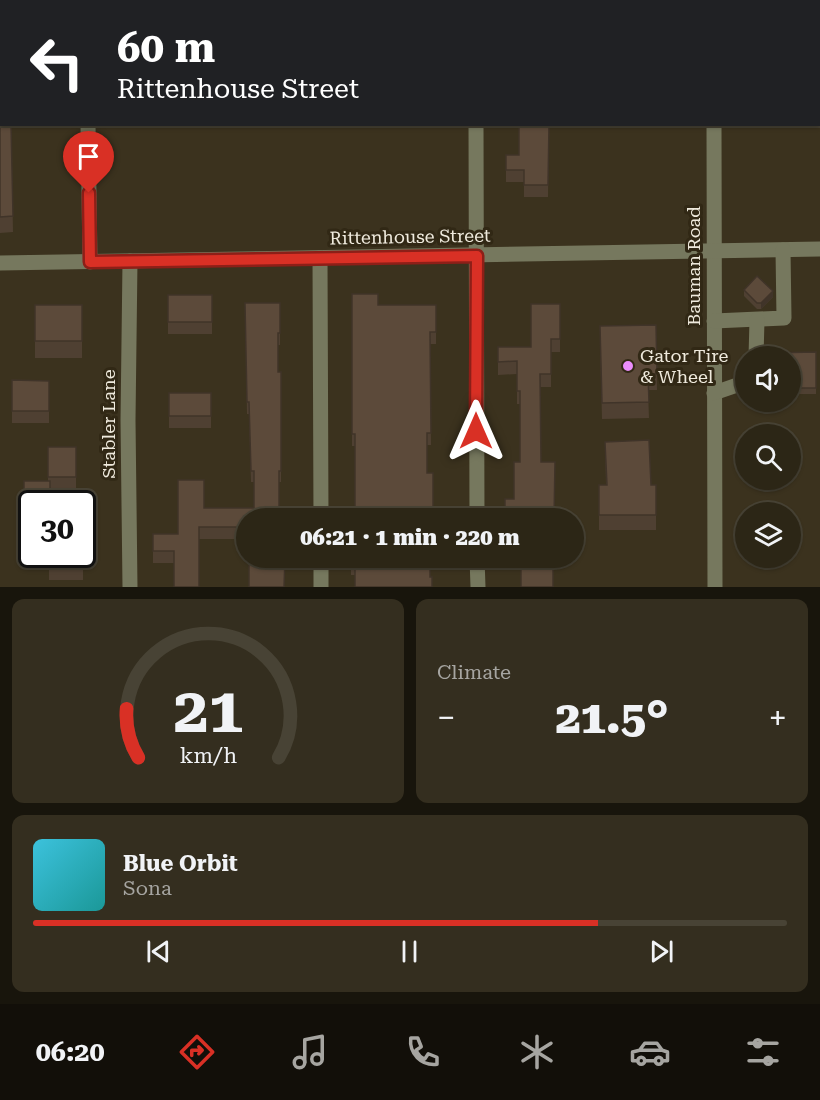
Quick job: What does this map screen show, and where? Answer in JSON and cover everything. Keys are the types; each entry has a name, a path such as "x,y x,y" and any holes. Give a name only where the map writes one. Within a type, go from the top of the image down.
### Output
{"street":[{"path":"88,126 90,262"},
{"path":"476,126 477,508"},
{"name":"Bauman Road","path":"714,126 716,587"},
{"name":"Rittenhouse Street","path":"0,263 820,249"},
{"path":"714,321 784,318 783,250"},
{"path":"320,258 321,508"},
{"name":"Stabler Lane","path":"129,261 130,587"},
{"path":"756,346 757,320"},
{"path":"714,393 735,386"},
{"path":"321,568 321,587"},
{"path":"477,568 478,587"}],"building":[{"path":"0,126 11,126 13,216 0,217"},
{"path":"519,126 549,126 548,185 524,185 524,170 506,170 506,155 519,155"},
{"path":"757,276 773,291 761,303 757,303 744,290"},
{"path":"352,294 378,294 378,305 436,305 436,332 430,332 431,433 427,433 427,473 433,473 433,508 355,508 355,434 352,434"},
{"path":"168,295 212,295 212,322 168,322"},
{"path":"245,303 280,303 280,333 278,333 278,372 281,372 279,508 254,508 254,471 251,471 249,402 247,402"},
{"path":"531,304 560,304 560,339 551,339 551,374 540,374 541,462 555,462 554,508 505,508 505,499 514,499 514,462 520,462 520,391 517,391 517,361 498,362 498,347 531,347"},
{"path":"35,305 82,305 82,341 35,341"},
{"name":"Gator Tire & Wheel","path":"656,325 657,374 648,374 649,402 602,403 600,326"},
{"path":"801,352 816,352 816,388 801,388"},
{"path":"12,380 49,381 49,411 12,411"},
{"path":"169,393 211,393 211,416 169,416"},
{"path":"649,440 651,485 656,485 656,515 599,515 599,485 607,485 605,442"},
{"path":"48,447 76,447 76,477 48,477"},
{"path":"178,480 204,480 204,508 236,508 236,527 199,527 199,587 174,587 174,551 153,551 153,534 178,534"},
{"path":"24,481 50,481 50,490 24,490"},
{"path":"49,568 83,568 83,569"},
{"path":"249,568 285,568 284,587 249,587"},
{"path":"355,568 430,568 430,577 432,577 432,587 355,587"},
{"path":"521,568 553,568 553,587 521,587"}],"place":[{"name":"Gator Tire & Wheel","path":"628,366"}],"route":[{"path":"89,193 90,262 477,256 475,284 476,431"}]}
